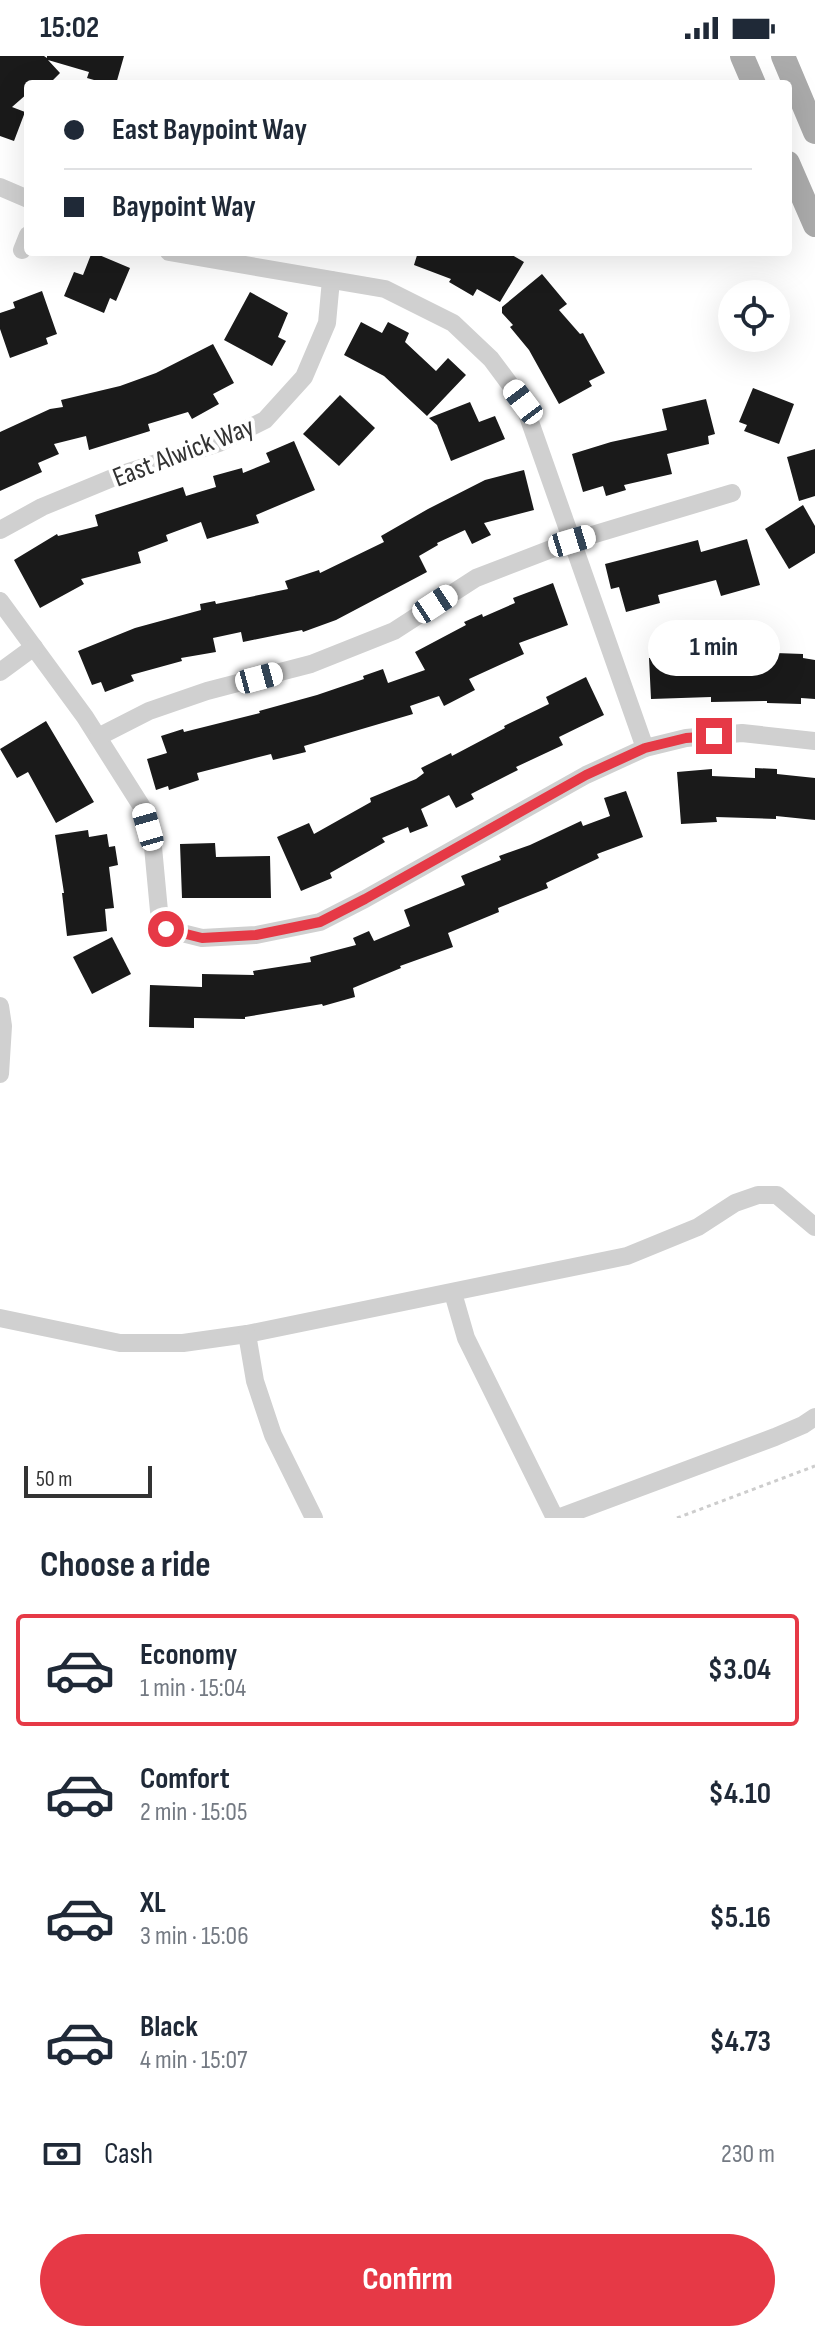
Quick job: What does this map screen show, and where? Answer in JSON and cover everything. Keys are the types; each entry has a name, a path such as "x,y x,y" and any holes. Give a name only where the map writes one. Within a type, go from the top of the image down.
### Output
{"main road":[{"path":"742,56 752,80"},
{"path":"783,56 815,132"},
{"path":"792,172 815,225"}],"street":[{"path":"0,187 24,197"},
{"path":"192,256 385,289 453,323 491,359 523,402 645,748"},
{"name":"East Alwick Way","path":"0,530 42,507 122,474 219,443 265,420 304,377 327,323 331,280"},
{"path":"98,737 149,711 207,691 311,664 394,631 476,578 572,541 732,493"},
{"path":"0,601 98,737 142,807 153,847 159,911 166,929 202,938 256,935 320,922 586,775 645,748 686,738 742,733 815,741"},
{"path":"0,672 34,647"},
{"path":"0,1006 3,1026 0,1074"},
{"path":"0,1318 120,1343 183,1343 247,1334 627,1256 698,1227 735,1203 758,1195 777,1195 815,1227"},
{"path":"453,1293 466,1338 557,1518 775,1437 815,1417"},
{"path":"247,1334 255,1381 273,1435 314,1518"}],"path":[{"path":"677,1518 815,1466"}],"building":[{"path":"0,56 124,56 117,80 87,78 89,72 48,60 60,73 53,80 24,80 24,96 12,107 24,112 14,141 0,136"},
{"path":"90,256 102,256 130,268 116,301 110,298 104,313 64,296 74,272 83,275"},
{"path":"417,256 514,256 524,262 500,302 477,289 473,296 449,282 451,279 414,265"},
{"path":"542,274 567,304 559,310 580,334 583,333 605,373 589,381 592,386 559,404 529,350 502,313 502,307"},
{"path":"42,291 57,334 46,338 48,344 10,358 0,329 0,313 15,308 13,302"},
{"path":"250,292 288,313 278,337 286,341 272,366 224,340"},
{"path":"361,322 382,333 388,322 409,333 405,342 436,371 448,358 466,375 427,416 384,376 344,355"},
{"path":"213,344 234,383 213,394 219,404 192,419 188,412 148,424 150,431 89,450 86,436 54,444 59,454 38,463 42,472 0,491 0,432 50,409 63,407 61,400 120,386 156,373"},
{"path":"753,388 794,404 779,444 744,431 747,425 739,422"},
{"path":"340,395 375,428 339,466 303,434"},
{"path":"706,399 715,434 708,436 709,444 667,454 672,474 624,485 626,490 606,496 603,486 583,492 572,454 667,430 662,409"},
{"path":"470,402 479,422 495,416 505,439 451,461 437,425 429,418"},
{"path":"294,441 315,490 256,515 259,523 207,539 201,522 166,535 168,541 138,552 141,563 81,579 84,584 40,608 14,560 57,534 98,526 95,515 183,487 186,496 216,487 213,476 242,468 243,473 270,462 266,453"},
{"path":"815,449 815,496 799,501 787,457"},
{"path":"524,470 534,510 484,523 491,535 472,544 465,530 437,543 419,556 427,572 336,620 303,632 243,642 241,632 213,638 216,652 181,658 182,661 131,675 134,681 105,692 101,682 92,685 78,651 135,628 201,610 200,604 215,601 216,604 288,589 285,581 319,570 320,573 384,542 381,536 485,480"},
{"path":"803,505 815,526 815,553 789,569 765,529"},
{"path":"747,539 760,585 721,596 716,580 658,595 660,603 626,612 619,587 611,589 605,564 698,540 701,552"},
{"path":"553,583 568,625 519,643 524,654 469,679 475,690 444,706 439,696 410,706 413,714 304,746 306,752 273,760 271,754 197,773 199,780 169,790 168,786 156,790 147,759 167,753 161,736 260,713 364,679 363,676 383,669 388,683 425,670 415,652 466,625 464,622 515,603 513,598"},
{"path":"710,648 803,654 803,658 815,660 815,699 801,698 801,704 711,702 711,697 651,699 649,658 711,655"},
{"path":"586,677 604,715 559,737 563,745 516,767 518,770 471,794 474,799 456,808 449,795 421,809 428,826 410,833 408,827 382,838 385,842 330,873 332,878 301,891 277,837 309,823 314,834 371,802 370,798 416,779 424,773 421,768 451,753 452,756 549,704 546,697"},
{"path":"46,721 94,802 56,823 28,772 17,778 0,749"},
{"path":"755,768 777,769 777,774 815,778 815,820 776,816 776,819 716,817 717,822 681,824 677,772 712,769 712,776 755,778"},
{"path":"626,791 643,837 597,854 599,858 546,883 548,888 448,933 453,947 400,966 353,988 355,997 323,1006 245,1019 194,1018 194,1028 149,1027 150,985 202,987 202,974 254,975 253,971 311,962 310,957 356,945 353,938 369,931 374,941 410,926 404,910 465,885 461,876 581,821 583,826 610,816 604,798"},
{"path":"88,830 89,837 107,834 109,847 115,846 118,865 109,867 114,908 105,909 107,931 67,936 55,835"},
{"path":"215,843 216,857 270,856 271,898 182,898 180,844"},
{"path":"112,937 131,974 92,994 73,957"}],"route":[{"path":"166,929 202,938 256,935 320,922 586,775 645,748 686,738 714,736"}]}
